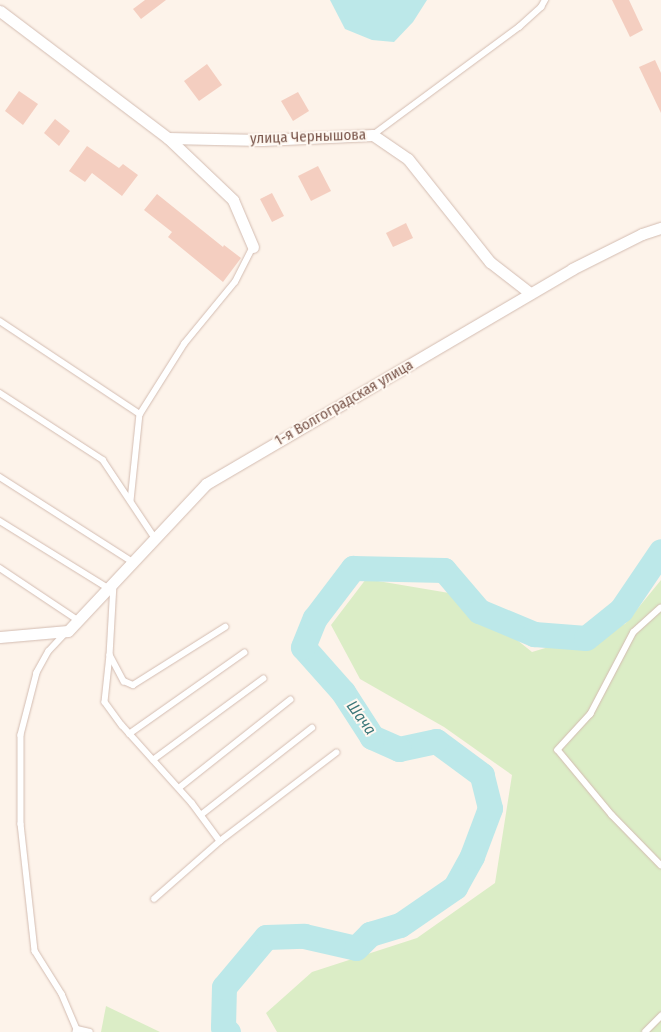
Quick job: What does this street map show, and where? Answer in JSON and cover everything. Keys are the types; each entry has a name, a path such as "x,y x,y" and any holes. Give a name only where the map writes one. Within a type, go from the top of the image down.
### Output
{"street":[{"path":"0,11 168,138 233,200 253,247"},
{"name":"улица Чернышова","path":"168,138 262,140 373,136 408,159 490,262 530,293"},
{"name":"1-я Волгоградская улица","path":"68,631 206,484 572,269 642,234 661,228"},
{"path":"0,637 68,631"}],"lane":[{"path":"373,136 519,27 541,7 544,0"},
{"path":"130,501 140,414 184,344 235,282 253,247"},
{"path":"0,320 140,414"},
{"path":"0,393 103,460 155,538"},
{"path":"0,477 133,562"},
{"path":"0,521 111,585 110,655 105,702 129,734 179,788 220,841"},
{"path":"0,568 78,620"},
{"path":"661,608 634,632 590,714 558,750 612,815 661,865"},
{"path":"110,655 124,681 133,685 225,627"},
{"path":"68,631 49,651 37,673 21,735 21,824 35,951 62,994 77,1031 90,1032"},
{"path":"129,734 244,653"},
{"path":"153,760 263,679"},
{"path":"179,788 290,700"},
{"path":"201,815 312,728"},
{"path":"154,899 220,841 336,753"},
{"path":"645,1032 661,1016"}],"green space":[{"path":"366,579 461,595 532,652 625,624 661,580 661,1032 277,1032 266,1013 312,972 417,938 495,883 512,775 444,727 360,679 331,625"},
{"path":"106,1006 160,1032 101,1032"}],"water":[{"path":"330,0 427,0 413,22 394,42 372,40 345,29"}],"building":[{"path":"145,0 166,0 141,19 133,9"},
{"path":"612,0 629,0 643,30 630,37"},
{"path":"655,60 661,73 661,113 639,67"},
{"path":"207,64 222,85 199,101 184,81"},
{"path":"19,91 38,104 23,125 5,111"},
{"path":"298,92 309,111 293,121 281,101"},
{"path":"55,119 70,131 59,146 44,133"},
{"path":"87,146 119,168 123,164 138,175 122,196 92,173 85,182 69,171"},
{"path":"318,166 331,191 311,201 298,176"},
{"path":"272,193 284,216 272,222 260,199"},
{"path":"157,194 223,247 224,245 241,258 223,282 168,237 172,232 144,210"},
{"path":"406,223 413,238 393,247 386,233"}],"waterway":[{"name":"Шача","path":"228,1032 223,1027 224,987 266,937 304,936 356,948 370,934 400,925 455,887 472,856 490,808 482,775 436,741 399,749 372,737 343,692 303,647 315,618 353,568 444,570 479,611 534,634 586,638 621,610 661,551"}]}
